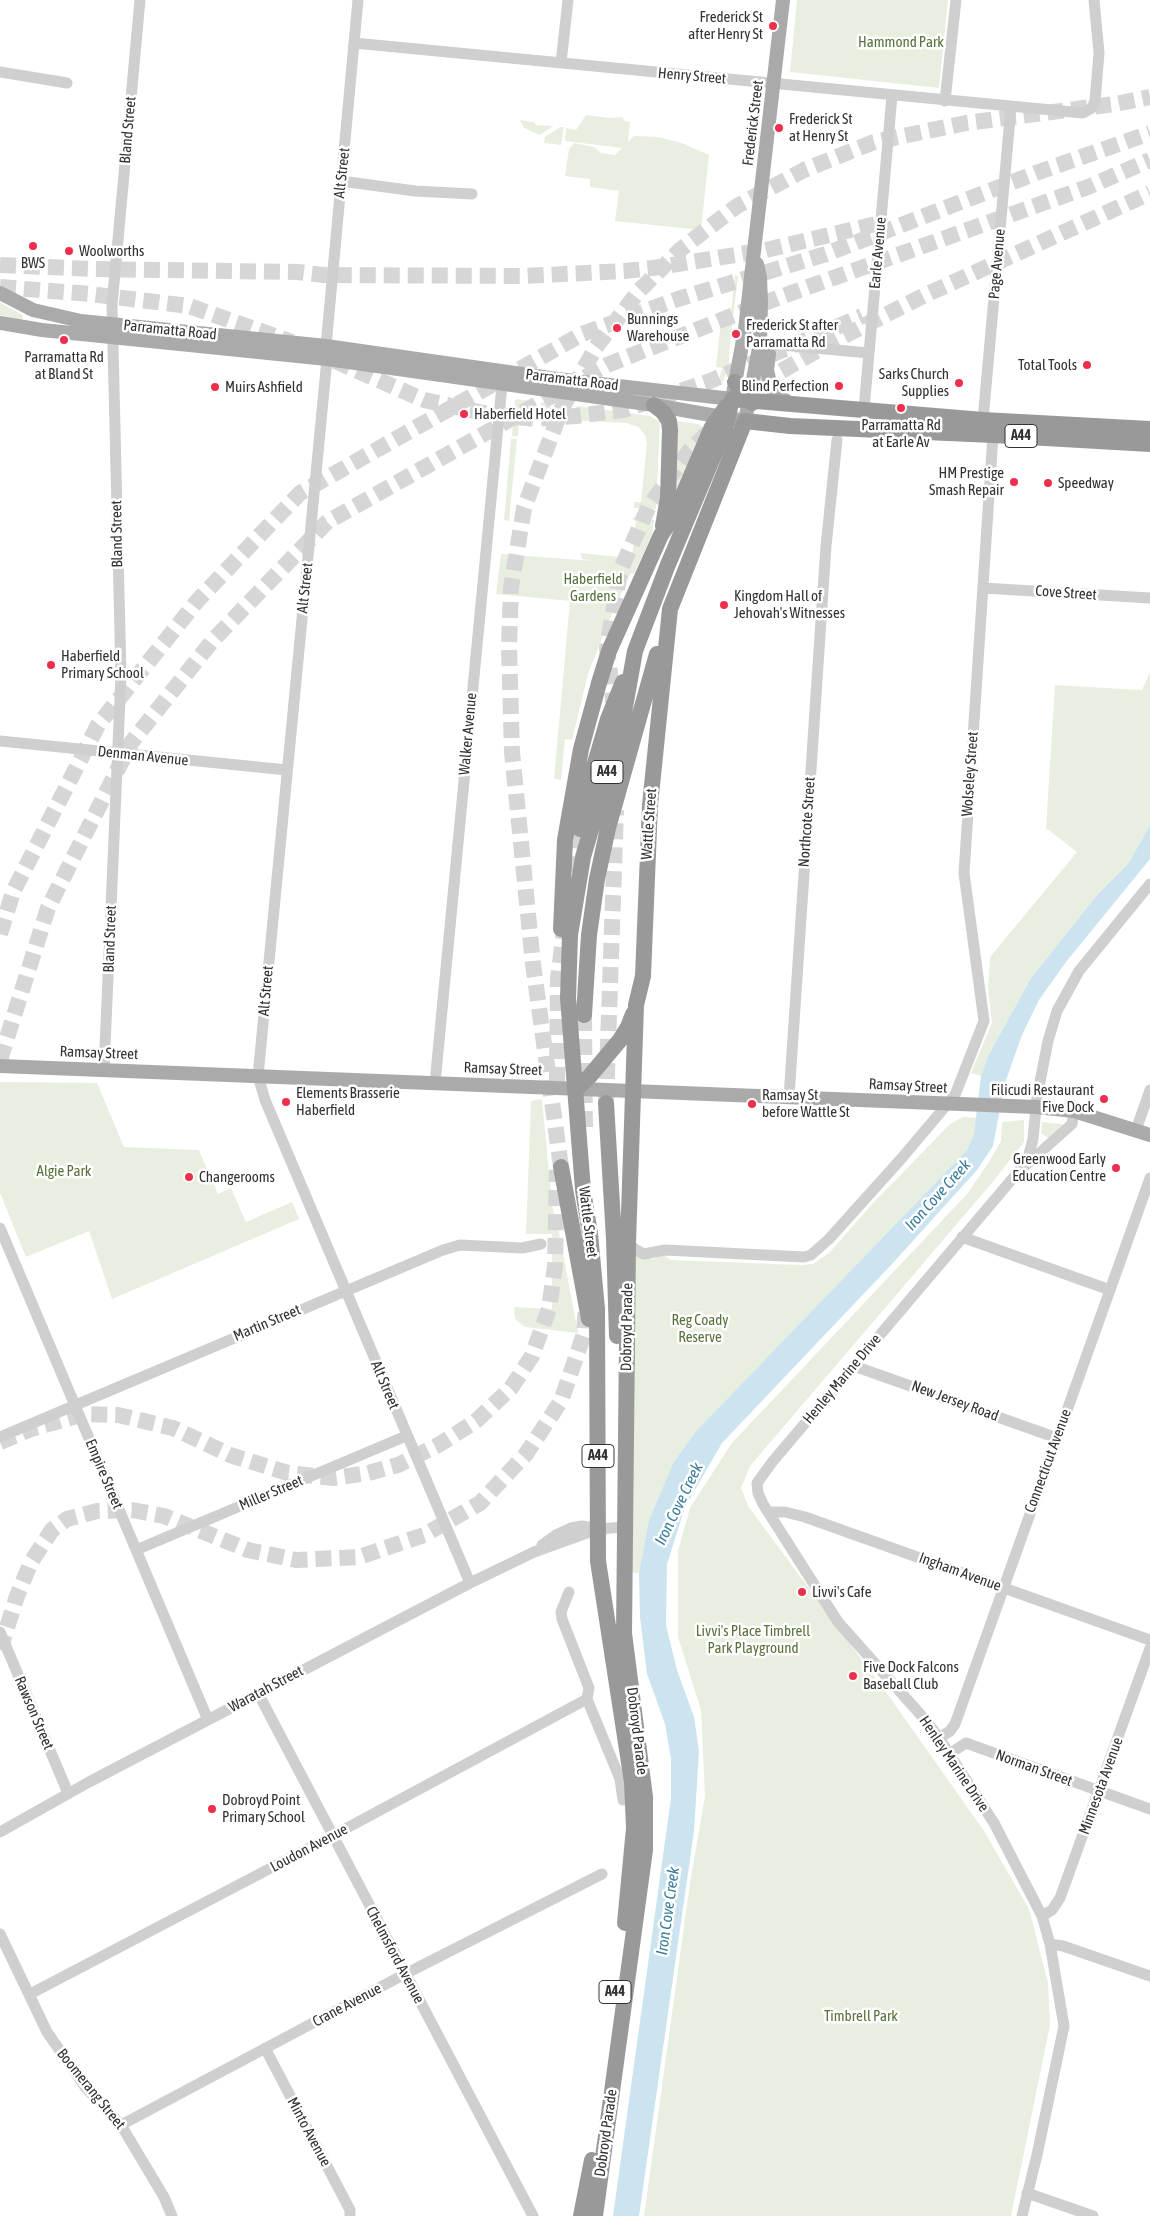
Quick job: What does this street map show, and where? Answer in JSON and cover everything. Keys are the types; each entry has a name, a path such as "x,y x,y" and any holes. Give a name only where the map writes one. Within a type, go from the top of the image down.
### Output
{"highway":[{"path":"723,417 749,408 735,382"},
{"name":"Parramatta Road","path":"732,399 790,426 993,434 1150,444"},
{"name":"Wattle Street","path":"597,1309 590,1234 583,1190 567,986 561,952 564,857 572,797 581,749 609,651 661,535 674,516 712,427 723,417 732,399"},
{"name":"Parramatta Road","path":"749,408 772,404 792,405 983,420 1150,429"},
{"path":"654,405 663,412 669,421 670,430 668,498 661,535"},
{"name":"Wattle Street","path":"628,1243 636,1005 643,976 650,815 670,609 749,408"},
{"name":"Wattle Street","path":"567,986 570,935 576,892 596,810 622,724 635,652 667,567 725,429 723,417"},
{"path":"584,1015 589,935 597,879 608,828 670,609"},
{"path":"580,831 591,777 608,719 635,652"},
{"path":"576,1089 589,1077 620,1040 628,1027 636,1005"},
{"path":"606,1104 617,1323 620,1528"},
{"path":"561,1167 598,1383"},
{"name":"Dobroyd Parade","path":"595,2216 645,1850 645,1797 624,1633 620,1528 628,1243"},
{"name":"Dobroyd Parade","path":"581,2216 591,2170 606,2063 630,1880 634,1828 632,1782 598,1561 597,1309"}],"main road":[{"name":"Frederick Street","path":"732,399 745,329 783,0"},
{"name":"Frederick Street","path":"749,408 760,343 760,277 754,251"},
{"name":"Parramatta Road","path":"0,294 33,310 113,330"},
{"name":"Parramatta Road","path":"0,323 42,330 113,330 326,352 732,399"},
{"path":"760,343 769,354 767,370 771,388 792,405"},
{"name":"Parramatta Road","path":"326,352 502,385 654,405 723,417"},
{"name":"Ramsay Street","path":"0,1066 1036,1107 1074,1111 1150,1135"}],"street":[{"name":"Bland Street","path":"104,1070 121,675 112,306 140,0"},
{"name":"Alt Street","path":"358,0 258,1076 264,1100 470,1583"},
{"path":"561,63 568,0"},
{"path":"945,101 956,0"},
{"name":"Henry Street","path":"354,43 1084,113 1094,106 1099,53 1094,0"},
{"path":"0,72 67,83"},
{"name":"Earle Avenue","path":"864,410 892,96"},
{"name":"Page Avenue","path":"983,420 1011,107"},
{"path":"341,180 416,191 472,194"},
{"path":"760,343 869,353"},
{"name":"Walker Avenue","path":"435,1083 502,385"},
{"name":"Wolseley Street","path":"948,1104 957,1092 984,1020 964,873 993,434"},
{"name":"Northcote Street","path":"789,1097 826,546 837,440"},
{"name":"Cove Street","path":"983,588 1150,598"},
{"name":"Denman Avenue","path":"0,741 287,770"},
{"name":"Henley Marine Drive","path":"1022,2216 1064,2026 1050,1944 1042,1916 994,1823 939,1738 928,1723 838,1622 769,1512 758,1493 757,1483 773,1461 1028,1158 1032,1144 1036,1107 1048,1040 1057,1011 1079,971 1150,884"},
{"path":"1136,1130 1150,1090"},
{"path":"628,1243 644,1254 671,1250 795,1256 811,1255 830,1239 925,1133 948,1104"},
{"name":"Henley Marine Drive","path":"1019,1171 1072,1124 1074,1111"},
{"name":"Connecticut Avenue","path":"939,1738 950,1731 954,1724 1150,1178"},
{"name":"Empire Street","path":"0,1228 208,1720"},
{"path":"962,1237 1110,1290"},
{"name":"Martin Street","path":"0,1437 443,1250 460,1245 522,1248 541,1244"},
{"name":"New Jersey Road","path":"854,1366 1057,1438"},
{"name":"Miller Street","path":"136,1550 406,1436"},
{"name":"Ingham Avenue","path":"769,1512 785,1512 805,1517 1150,1640"},
{"name":"Waratah Street","path":"0,1832 68,1793 470,1583 534,1552 566,1529 582,1526 598,1529 620,1528"},
{"name":"Dobroyd Parade","path":"569,1592 561,1612 562,1619 589,1688 587,1699 620,1779 623,1800"},
{"name":"Rawson Street","path":"0,1632 68,1793"},
{"name":"Minnesota Avenue","path":"1042,1916 1052,1910 1060,1898 1150,1648"},
{"name":"Chelmsford Avenue","path":"258,1694 533,2216"},
{"name":"Loudon Avenue","path":"30,1994 332,1836 587,1699"},
{"name":"Norman Street","path":"949,1754 966,1744 1150,1809"},
{"name":"Crane Avenue","path":"121,2124 405,1974 602,1874"},
{"name":"Boomerang Street","path":"0,1934 47,2032 86,2088 121,2124 160,2189 172,2216"},
{"path":"1050,1944 1063,1946 1150,1976"},
{"name":"Minto Avenue","path":"265,2048 350,2210 350,2216"},
{"path":"1027,2193 1093,2216"}],"green space":[{"name":"Hammond Park","path":"797,0 948,0 939,88 790,72"},
{"path":"586,115 609,118 622,117 625,121 630,122 628,142 634,136 658,137 682,143 709,155 701,230 615,221 619,191 590,187 590,179 565,176 569,149 574,143 594,147 601,153 615,155 622,148 565,141 566,128 576,130"},
{"path":"520,120 534,122 536,125 553,126 540,135 524,128"},
{"path":"560,127 564,127 561,145 544,143 545,137"},
{"path":"735,275 738,276 729,367 723,381 718,385 722,368 716,367 721,320 730,321"},
{"path":"0,303 23,315 22,320 0,315"},
{"path":"515,400 536,402 535,415 520,413 518,436 512,436"},
{"path":"541,402 549,403 553,416 540,414"},
{"path":"577,406 650,416 660,422 656,509 634,508 634,502 641,502 647,443 645,435 638,427 626,423 570,420"},
{"path":"677,421 698,424 708,430 681,490 672,492"},
{"path":"511,439 517,439 509,521 504,520"},
{"name":"Haberfield Gardens","path":"633,517 654,520 652,535 634,574 631,573 610,618 588,674 572,740 565,739 561,780 554,779 570,601 496,594 501,554 594,561 582,559 580,553 629,558 632,556 636,521 633,520"},
{"path":"1150,672 1150,825 1128,864 1097,895 1031,978 988,1056 981,1076 971,1073 992,1023 988,988 990,957 1077,852 1046,828 1055,685 1142,690"},
{"name":"Algie Park","path":"0,1082 97,1083 124,1147 199,1150 218,1194 231,1188 246,1222 292,1202 299,1219 112,1299 89,1231 26,1257 0,1193"},
{"path":"542,1099 552,1205 578,1333 525,1327 515,1319 514,1307 552,1309 552,1234 526,1234 531,1101"},
{"name":"Reg Coady Reserve","path":"963,1117 977,1118 974,1134 967,1150 697,1430 673,1463 649,1520 639,1573 629,1573 635,1256 653,1259 664,1255 670,1260 813,1264 830,1252 874,1202 950,1124"},
{"name":"Timbrell Park","path":"1024,1120 1024,1142 991,1184 750,1466 741,1488 748,1506 891,1699 984,1831 1029,1909 1048,1983 1050,2025 1011,2216 644,2216 690,1883 705,1796 701,1710 678,1637 678,1551 690,1508 731,1444 967,1194 1001,1141 1002,1122"},
{"path":"1042,1122 1063,1125 1051,1138 1048,1138 1041,1133"}],"water":[{"name":"Iron Cove Creek","path":"1150,825 1150,859 1066,962 1039,1000 1022,1035 1005,1083 993,1146 977,1170 892,1264 722,1443 685,1507 667,1564 666,1625 677,1670 694,1717 699,1751 694,1831 639,2216 613,2216 671,1798 671,1759 665,1724 647,1674 640,1617 639,1573 649,1520 673,1463 697,1430 967,1150 974,1134 981,1076 988,1056 1031,978 1097,895 1128,864"}],"tunnel":[{"path":"561,1167 533,964 512,752 509,647 511,588 524,508 562,408 596,347 638,292 681,249 737,206 804,170 874,142 966,123 1115,104 1150,97"},
{"path":"0,934 13,892 98,725 198,600 300,493 582,334 678,299 826,254 1036,173 1150,133"},
{"path":"0,1060 48,908 131,743 213,640 327,522 607,365 780,297 1088,187 1150,160"},
{"path":"743,399 757,385 834,341 923,296 1150,193"},
{"path":"0,265 92,269 298,272 323,275 524,276 653,268 766,250 876,224"},
{"path":"0,287 90,294 189,306 292,342"},
{"path":"335,361 424,400 488,414 535,419 576,416 624,410 710,381 862,316"},
{"path":"614,708 607,648 620,571 649,506 690,450 711,430"},
{"path":"606,1103 616,810"},
{"path":"569,896 580,831"},
{"path":"557,1083 558,979 564,931"},
{"path":"584,1015 585,1135"},
{"path":"0,1442 31,1429 84,1414 118,1415 173,1428 230,1455 288,1473 333,1478 368,1473 398,1465 440,1444 476,1421 511,1388 532,1356 549,1309 555,1266 557,1170"},
{"path":"0,1650 17,1596 31,1562 52,1530 67,1519 97,1511 132,1510 164,1516 248,1550 296,1560 359,1557 424,1535 480,1503 526,1454 561,1401 584,1334 586,1305"}],"place":[{"name":"Frederick St after Henry St","path":"773,26"},
{"name":"Frederick St at Henry St","path":"779,128"},
{"name":"BWS","path":"33,246"},
{"name":"Woolworths","path":"69,251"},
{"name":"Bunnings Warehouse","path":"617,328"},
{"name":"Frederick St after Parramatta Rd","path":"736,334"},
{"name":"Parramatta Rd at Bland St","path":"64,340"},
{"name":"Total Tools","path":"1087,365"},
{"name":"Sarks Church Supplies","path":"959,383"},
{"name":"Blind Perfection","path":"839,386"},
{"name":"Muirs Ashfield","path":"215,387"},
{"name":"Parramatta Rd at Earle Av","path":"901,408"},
{"name":"Haberfield Hotel","path":"464,414"},
{"name":"HM Prestige Smash Repair","path":"1014,482"},
{"name":"Speedway","path":"1048,483"},
{"name":"Kingdom Hall of Jehovah's Witnesses","path":"724,605"},
{"name":"Haberfield Primary School","path":"51,665"},
{"name":"Filicudi Restaurant Five Dock","path":"1104,1099"},
{"name":"Elements Brasserie Haberfield","path":"286,1102"},
{"name":"Ramsay St before Wattle St","path":"752,1104"},
{"name":"Greenwood Early Education Centre","path":"1116,1168"},
{"name":"Changerooms","path":"189,1177"},
{"name":"Livvi's Cafe","path":"802,1592"},
{"name":"Five Dock Falcons Baseball Club","path":"853,1676"},
{"name":"Dobroyd Point Primary School","path":"212,1809"}],"park label":[{"name":"Livvi's Place Timbrell Park Playground","path":"753,1640"}]}
